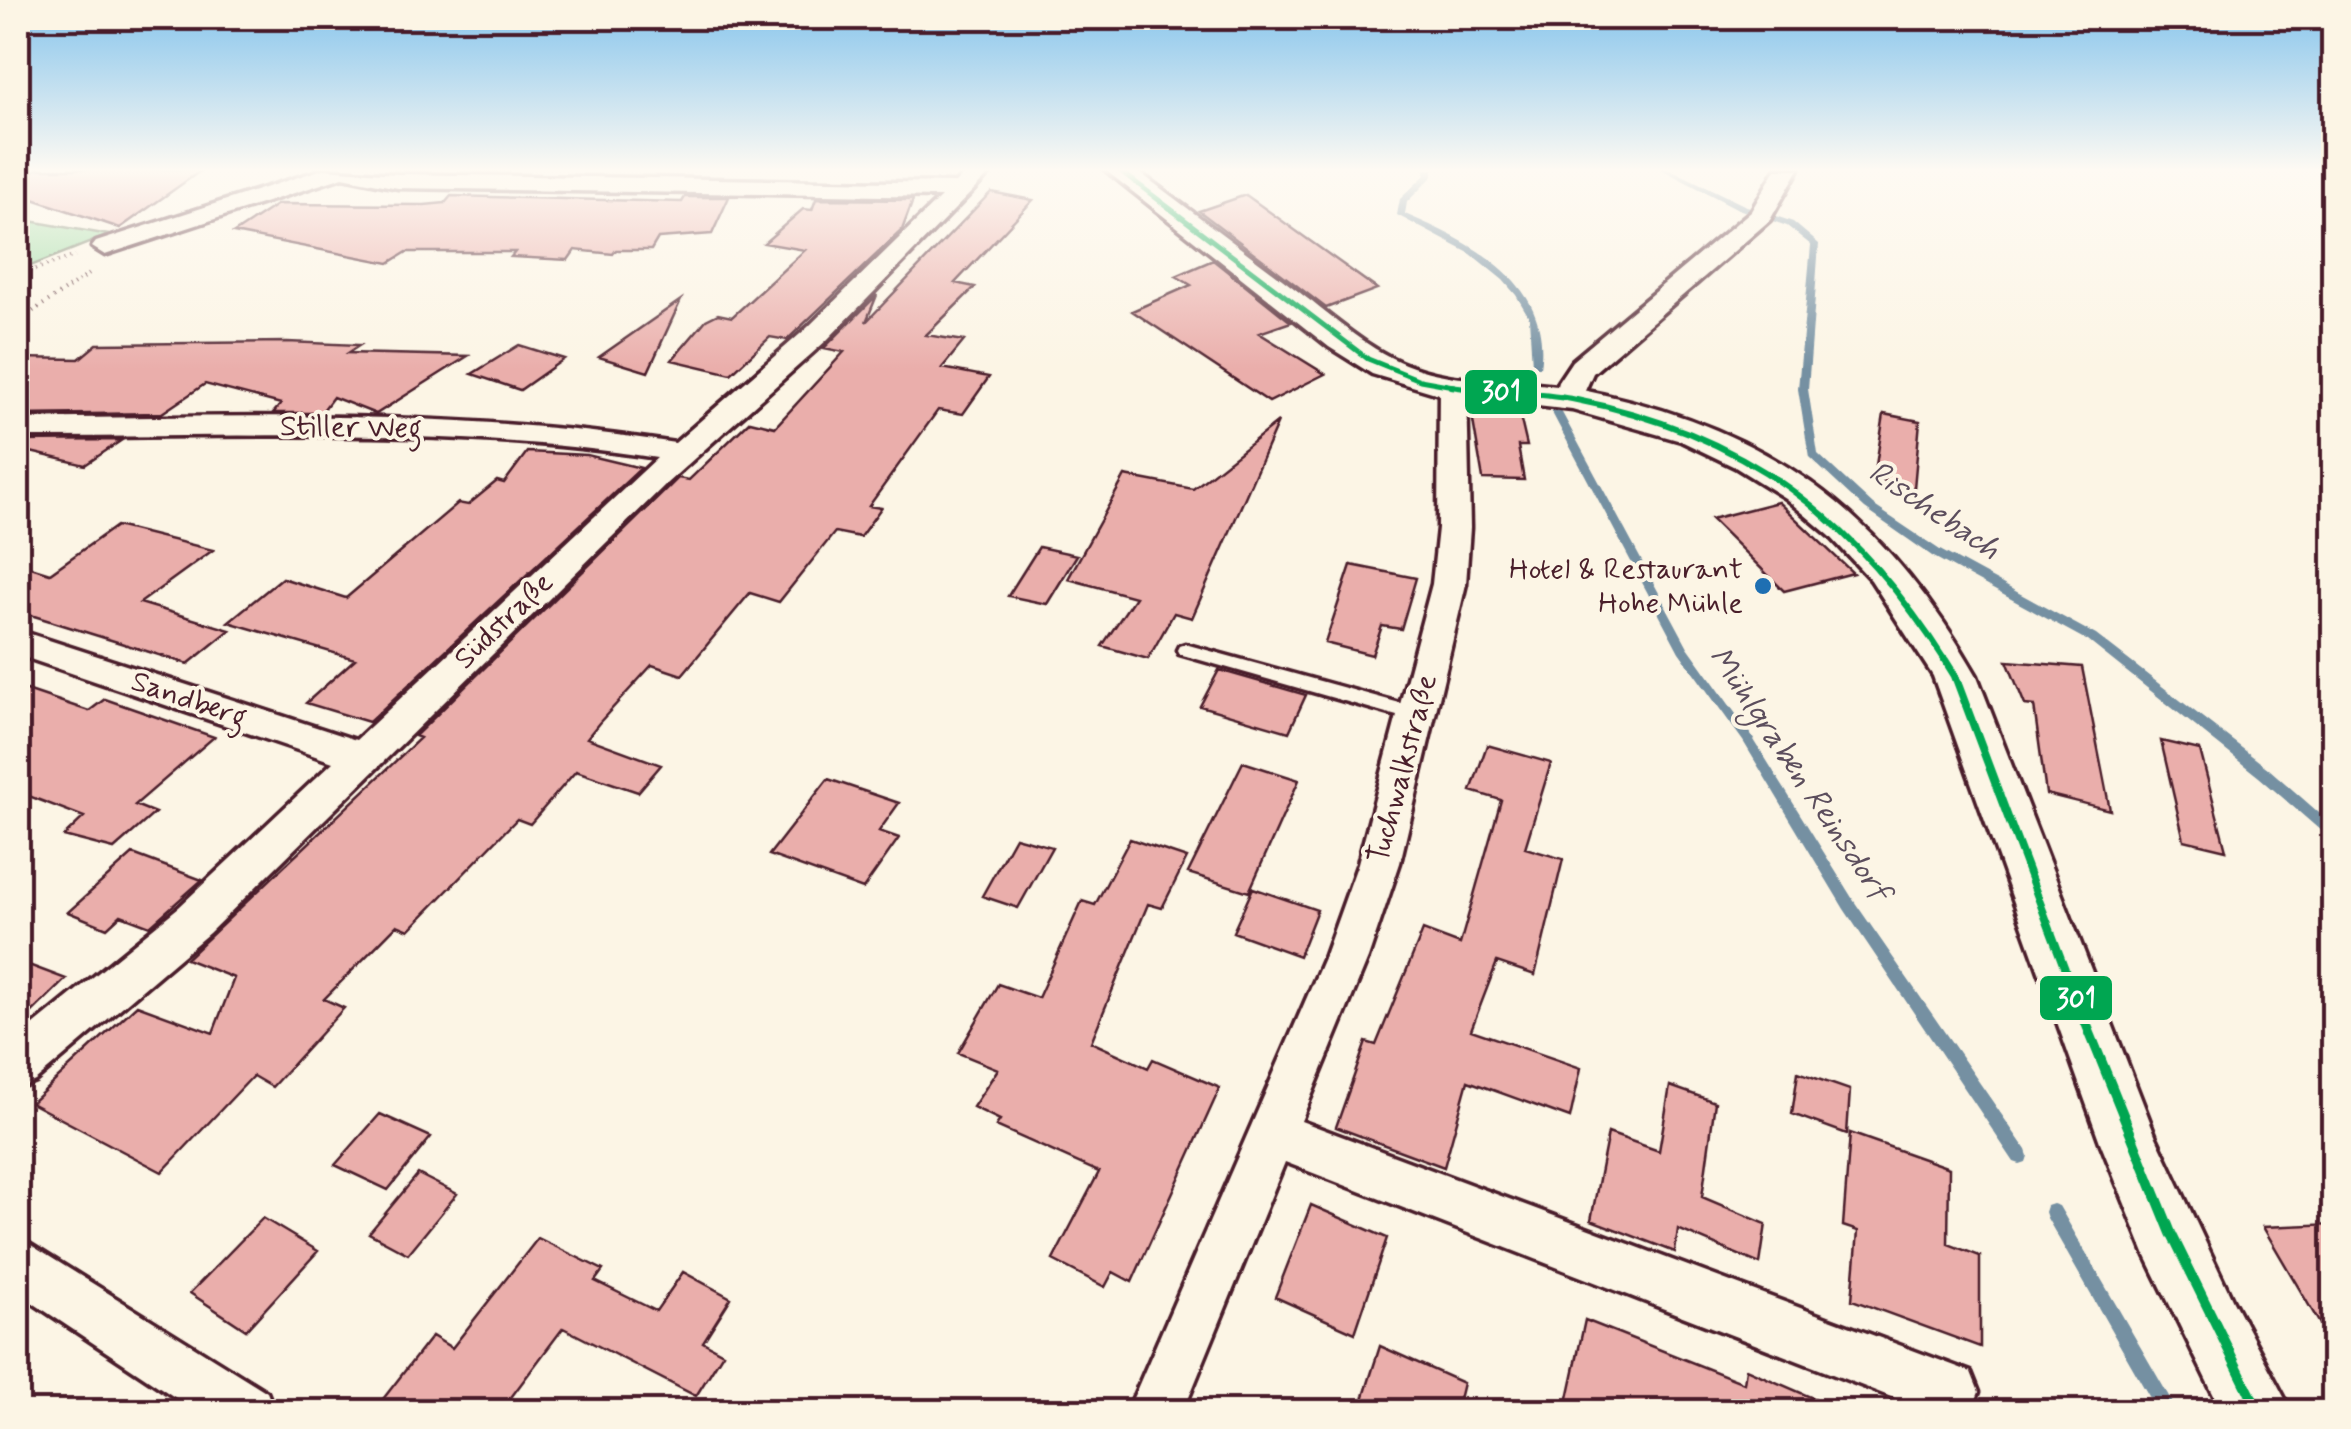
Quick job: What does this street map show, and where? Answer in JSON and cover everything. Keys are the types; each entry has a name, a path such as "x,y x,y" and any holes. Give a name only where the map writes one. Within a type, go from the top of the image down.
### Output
{"street":[{"path":"105,246 138,236"},
{"name":"Südstraße","path":"18,1066 194,920 682,452 816,334 914,236"},
{"path":"1206,236 1356,352 1400,374 1453,387 1569,398 1662,422 1772,472 1855,534 1909,596 1940,647 1972,717 2131,1153 2209,1320 2259,1412"},
{"path":"1569,398 1572,382 1582,367 1737,236"},
{"name":"Tuchwalkstraße","path":"1155,1412 1352,942 1379,863 1418,715 1452,557 1453,387"},
{"name":"Stiller Weg","path":"18,428 463,430 567,435 682,452"},
{"name":"Sandberg","path":"18,642 361,758"},
{"path":"1273,1134 1951,1392"},
{"path":"18,1263 247,1412"}],"lane":[{"path":"1185,650 1418,715"}],"path":[{"path":"18,321 145,236"},
{"path":"18,275 105,246"}],"green space":[{"path":"18,236 107,236 18,271"}],"building":[{"path":"248,236 689,236 658,238 651,250 616,250 613,254 575,250 568,260 511,257 515,252 407,252 389,263"},
{"path":"772,236 896,236 787,340 770,337 731,374 672,360 706,320 718,314 732,317 805,250 764,243"},
{"path":"949,236 999,236 955,283 975,287 926,335 964,341 942,368 989,377 963,414 938,410 869,506 881,508 860,537 835,532 779,602 750,593 682,675 652,665 587,738 661,765 638,792 576,771 530,824 517,819 409,930 397,925 324,999 344,1008 272,1087 253,1076 162,1172 31,1103 137,1005 213,1033 234,978 186,959 420,738 415,736 678,478 689,480 750,421 775,427 844,352 824,348 877,295 866,322"},
{"path":"1231,236 1303,236 1377,289 1326,308"},
{"path":"1213,260 1291,322 1259,333 1325,374 1269,402 1132,311 1191,285 1176,276"},
{"path":"681,300 648,372 599,357"},
{"path":"97,344 360,345 348,353 468,356 376,414 333,397 321,413 273,413 281,404 205,384 162,413 18,415 18,358 79,359"},
{"path":"519,345 564,359 520,390 472,374"},
{"path":"1471,409 1519,412 1527,446 1518,446 1524,480 1483,479"},
{"path":"1884,414 1920,421 1914,488 1874,478"},
{"path":"1278,422 1192,618 1174,613 1148,659 1102,646 1135,597 1068,579 1125,476 1193,489"},
{"path":"122,440 85,465 18,449 18,441"},
{"path":"527,452 587,455 641,468 369,722 306,703 355,659 228,622 282,578 346,598 458,503 468,505 497,481 504,483"},
{"path":"1778,502 1853,573 1784,591 1711,519"},
{"path":"116,526 213,550 140,603 230,630 188,664 18,611 18,563 50,573"},
{"path":"1039,547 1077,555 1047,604 1008,596"},
{"path":"1351,565 1416,578 1401,629 1382,626 1372,655 1325,643"},
{"path":"2007,661 2082,667 2110,810 2046,794 2034,706 2025,705"},
{"path":"1219,670 1306,695 1289,732 1200,706"},
{"path":"18,687 89,711 105,699 214,737 135,805 155,813 114,849 64,836 84,817 18,792"},
{"path":"2161,741 2200,750 2226,850 2184,840"},
{"path":"1487,745 1551,763 1525,848 1563,859 1535,975 1497,962 1471,1030 1581,1068 1570,1118 1468,1081 1444,1167 1336,1127 1366,1042 1376,1045 1423,930 1460,944 1501,800 1471,791"},
{"path":"1243,762 1299,780 1249,892 1188,873"},
{"path":"828,779 899,803 879,831 899,838 863,889 769,855"},
{"path":"1015,837 1052,847 1018,908 982,896"},
{"path":"1130,839 1187,858 1162,908 1148,904 1091,1042 1148,1068 1153,1059 1220,1088 1132,1282 1113,1272 1105,1287 1053,1260 1099,1172 996,1126 1000,1120 973,1107 998,1069 958,1053 998,984 1038,998 1082,901 1095,905"},
{"path":"133,854 202,880 150,926 121,915 107,928 68,912"},
{"path":"1253,888 1317,910 1299,956 1233,932"},
{"path":"18,961 66,979 18,1026"},
{"path":"1798,1072 1850,1090 1847,1134 1792,1114"},
{"path":"1670,1086 1715,1102 1702,1197 1766,1224 1760,1264 1678,1229 1675,1252 1591,1220 1608,1133 1659,1151"},
{"path":"380,1114 431,1137 388,1190 335,1165"},
{"path":"1850,1133 1949,1168 1948,1244 1980,1256 1980,1347 1852,1300 1858,1231 1843,1226"},
{"path":"418,1174 457,1194 408,1254 369,1233"},
{"path":"1311,1205 1387,1238 1355,1333 1275,1297"},
{"path":"263,1218 318,1251 246,1330 190,1293"},
{"path":"2334,1224 2334,1348 2263,1227"},
{"path":"538,1238 603,1270 595,1281 656,1311 683,1272 731,1298 703,1342 723,1353 696,1396 563,1328 500,1412 373,1412 432,1336 452,1348"},
{"path":"1585,1320 1744,1383 1746,1369 1845,1412 1565,1412"},
{"path":"1380,1346 1463,1383 1456,1412 1359,1412"}],"waterway":[{"name":"Mühlgraben Reinsdorf","path":"1446,236 1491,264 1520,293 1533,317 1537,365"},
{"name":"Rischebach","path":"1805,236 1815,244 1803,389 1813,455 1869,507 1936,553 2092,638 2264,773 2334,834"},
{"name":"Mühlgraben Reinsdorf","path":"1555,409 1683,649 1747,738 1849,905 2020,1156"},
{"name":"Mühlgraben Reinsdorf","path":"2053,1212 2169,1412"}],"transit line":[{"name":"301","path":"1205,236 1340,340 1399,374 1441,385 1571,399 1636,414 1695,434 1748,459 1797,491 1841,528 1882,571 1920,620 1955,676 2132,1141 2213,1323 2259,1412"}],"place":[{"name":"Hotel & Restaurant Hohe Mühle","path":"1763,586"}]}
